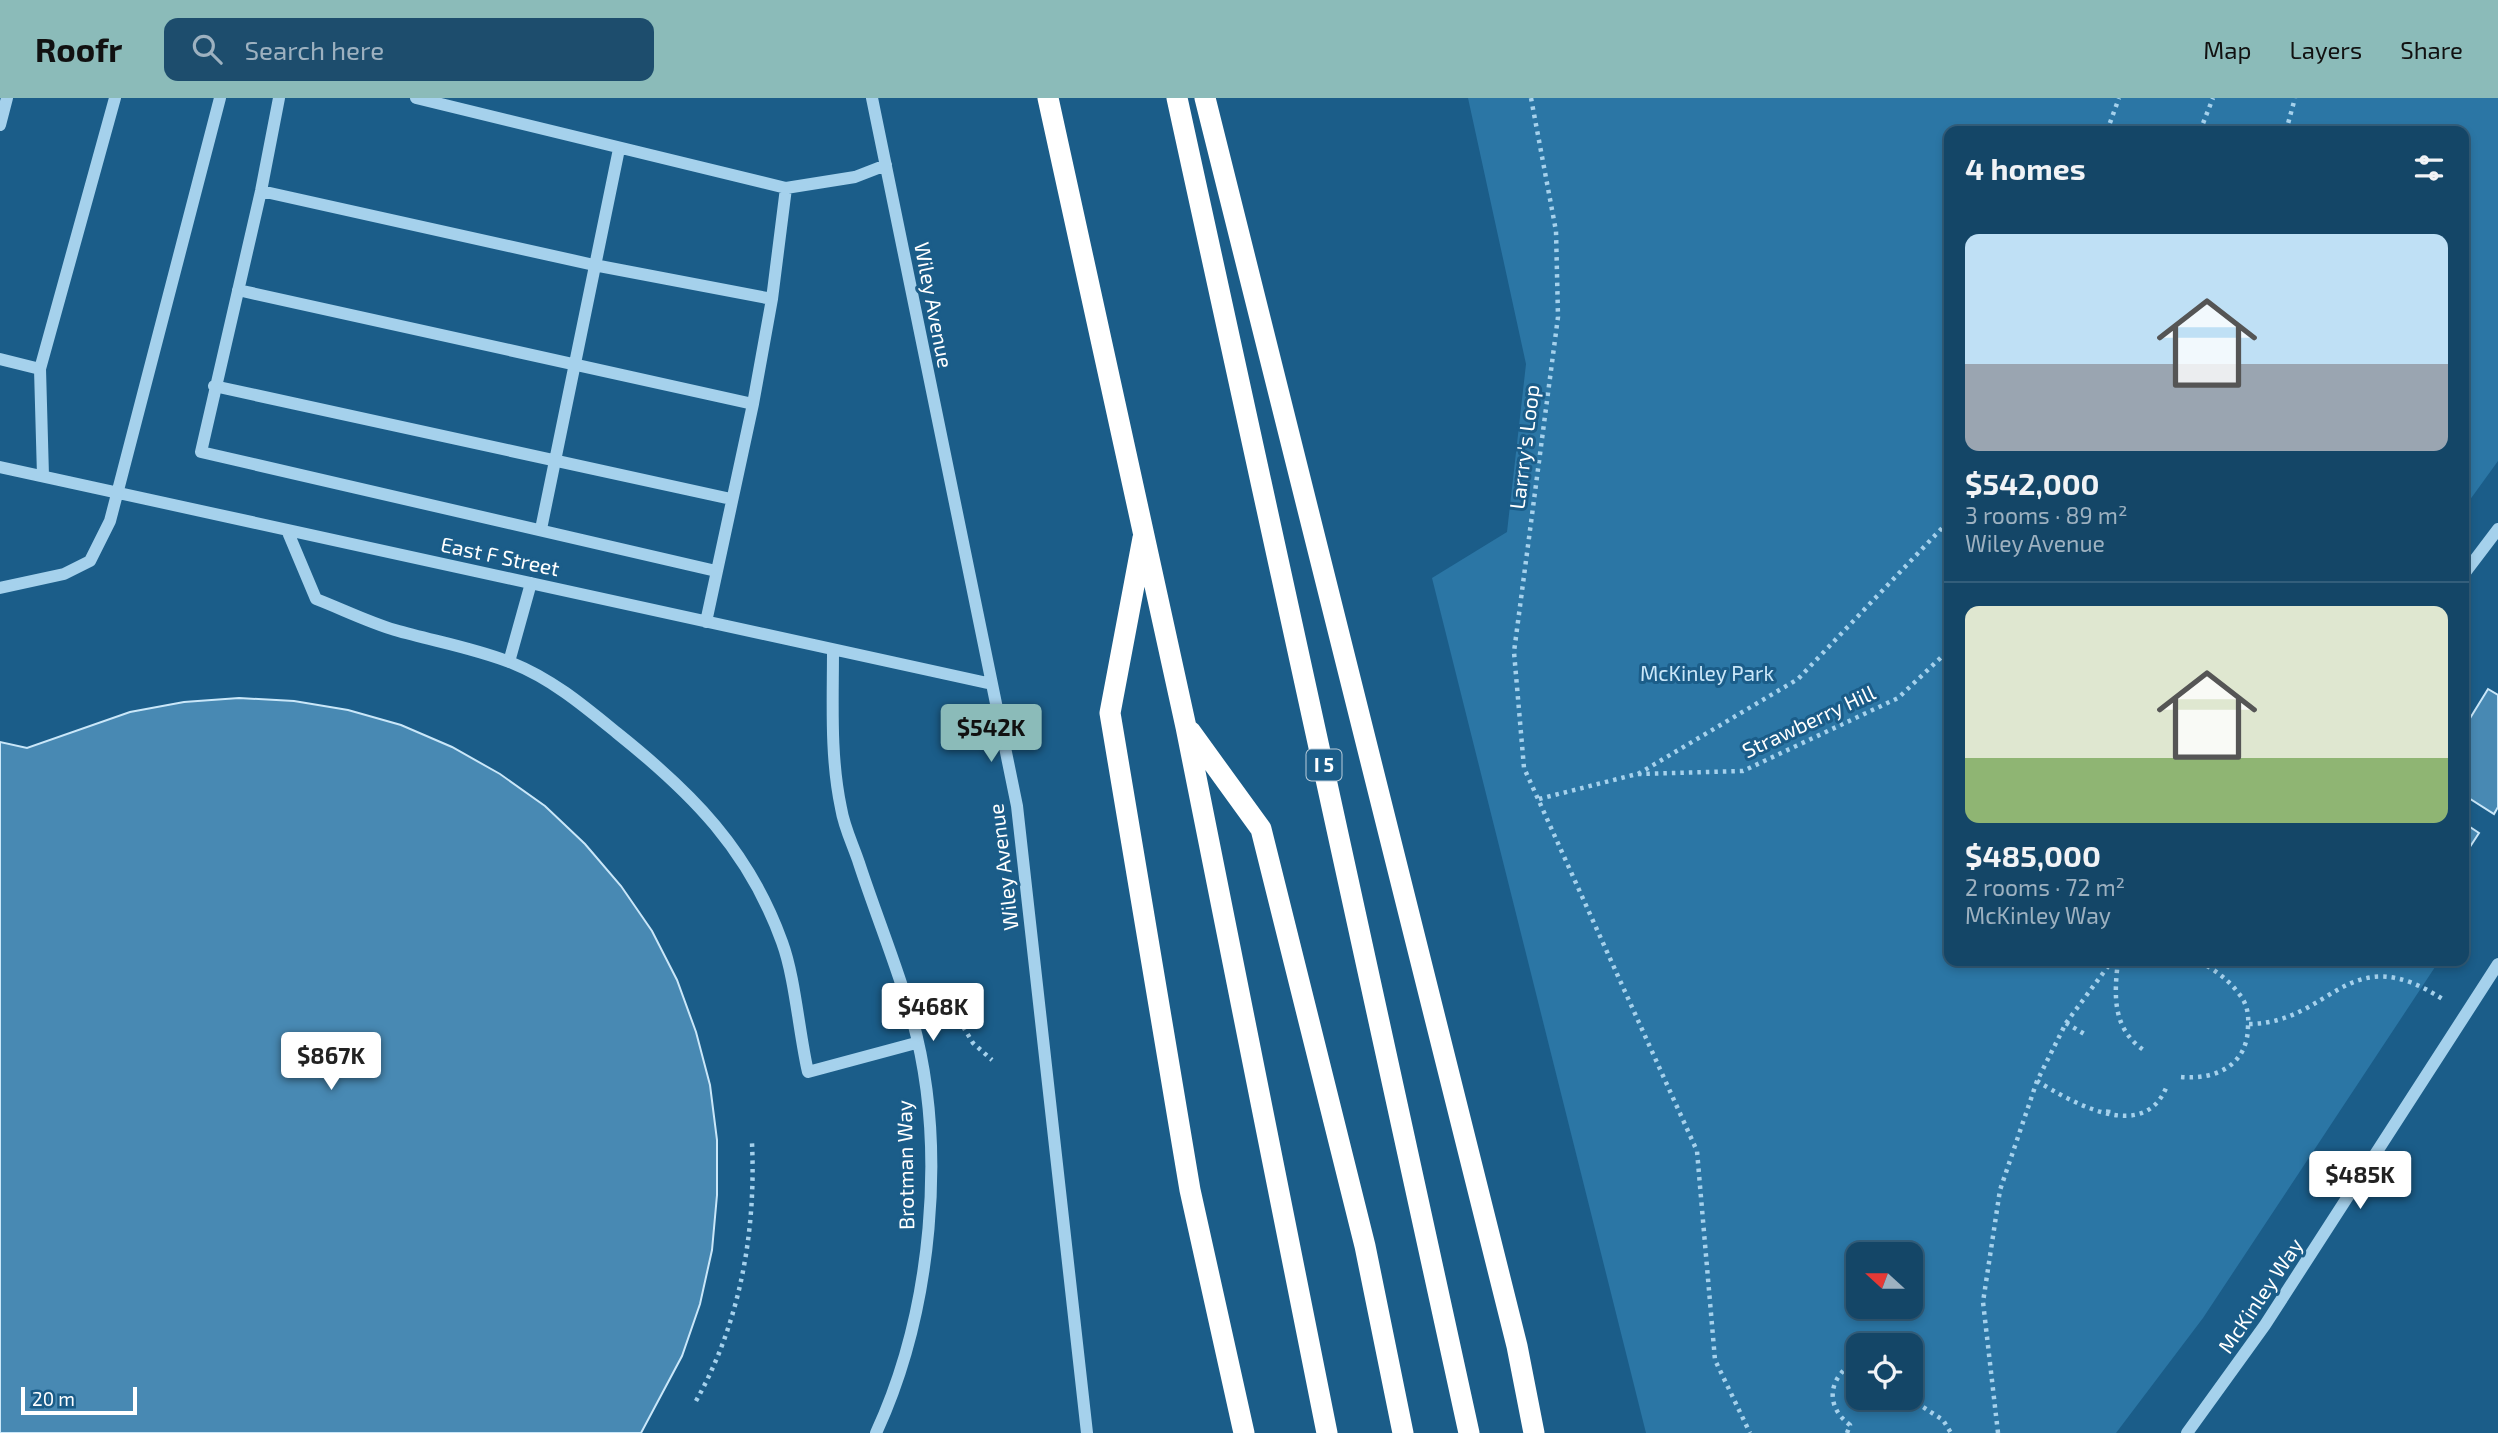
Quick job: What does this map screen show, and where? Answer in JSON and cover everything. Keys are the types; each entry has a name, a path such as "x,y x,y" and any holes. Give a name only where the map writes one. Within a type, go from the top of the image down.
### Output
{"highway":[{"path":"1048,98 1145,529 1326,1433"},
{"name":"I 5","path":"1177,98 1469,1433"},
{"name":"I 5","path":"1205,98 1513,1332 1534,1433"},
{"path":"1145,529 1110,713 1190,1190 1244,1433"},
{"path":"1186,727 1262,829 1365,1246 1404,1433"}],"street":[{"path":"0,125 7,98"},
{"path":"43,476 40,369 115,98"},
{"path":"0,588 64,574 90,561 110,521 220,98"},
{"path":"279,98 261,191 214,386 201,452 716,571"},
{"path":"416,98 786,188 855,177 886,165"},
{"name":"Wiley Avenue","path":"872,98 1017,806 1087,1433"},
{"path":"541,529 619,149"},
{"path":"706,622 753,404 772,299 786,188"},
{"path":"261,191 594,265 772,299"},
{"path":"238,290 753,404"},
{"path":"0,359 40,369"},
{"path":"214,386 555,463 731,499"},
{"name":"East F Street","path":"0,467 992,684"},
{"path":"2469,567 2498,529"},
{"path":"287,530 316,599 390,628 509,662 541,676 572,696 661,768 700,806 734,847 760,890 783,944 807,1072 916,1043"},
{"path":"509,662 531,583"},
{"name":"Brotman Way","path":"833,650 833,745 841,809 912,1020 923,1073 929,1137 925,1255 912,1329 876,1433"},
{"name":"McKinley Way","path":"2187,1433 2265,1325 2498,964"}],"path":[{"name":"Larrry's Loop","path":"1531,98 1556,231 1558,317 1514,652 1524,768 1697,1151 1715,1360 1750,1433"},
{"path":"2109,126 2119,98"},
{"path":"2202,126 2213,98"},
{"path":"2287,126 2295,98"},
{"path":"1637,774 1797,678 1944,526"},
{"name":"Strawberry Hill","path":"1539,799 1637,774 1743,771 1898,698 1944,655"},
{"path":"1998,1433 1983,1302 2000,1190 2037,1081 2067,1023 2108,966"},
{"path":"2117,966 2114,993 2117,1017 2134,1044 2145,1051"},
{"path":"2181,1077 2207,1077 2228,1068 2243,1052 2249,1024 2248,1012 2241,996 2219,974 2206,966"},
{"path":"2249,1024 2269,1024 2286,1019 2348,984 2382,976 2398,976 2420,984 2466,1015"},
{"path":"950,1005 973,1043 992,1060"},
{"path":"2067,1023 2086,1035"},
{"path":"2037,1081 2063,1096 2108,1113 2131,1116 2146,1114 2160,1104 2166,1088"},
{"path":"2108,1113 2109,1105"},
{"path":"696,1401 727,1331 741,1282 752,1213 752,1143"},
{"path":"1846,1370 1838,1377 1831,1399 1834,1412 1850,1425 1847,1433"},
{"path":"1923,1407 1943,1420 1951,1433"}],"green space":[{"name":"McKinley Park","path":"1468,98 2498,98 2498,461 2469,501 2469,126 1944,126 1944,966 2436,966 2203,1318 2116,1433 1646,1433 1432,578 1507,532 1526,364"}],"building":[{"path":"2488,689 2498,695 2498,807 2494,814 2469,798 2469,720"},
{"path":"239,698 294,701 348,710 401,725 452,747 500,774 545,806 585,844 621,886 652,931 677,980 696,1032 710,1085 717,1140 717,1195 712,1250 700,1304 682,1356 641,1433 0,1433 0,742 27,748 130,712 184,702"},
{"path":"2469,826 2479,833 2469,848"}]}
